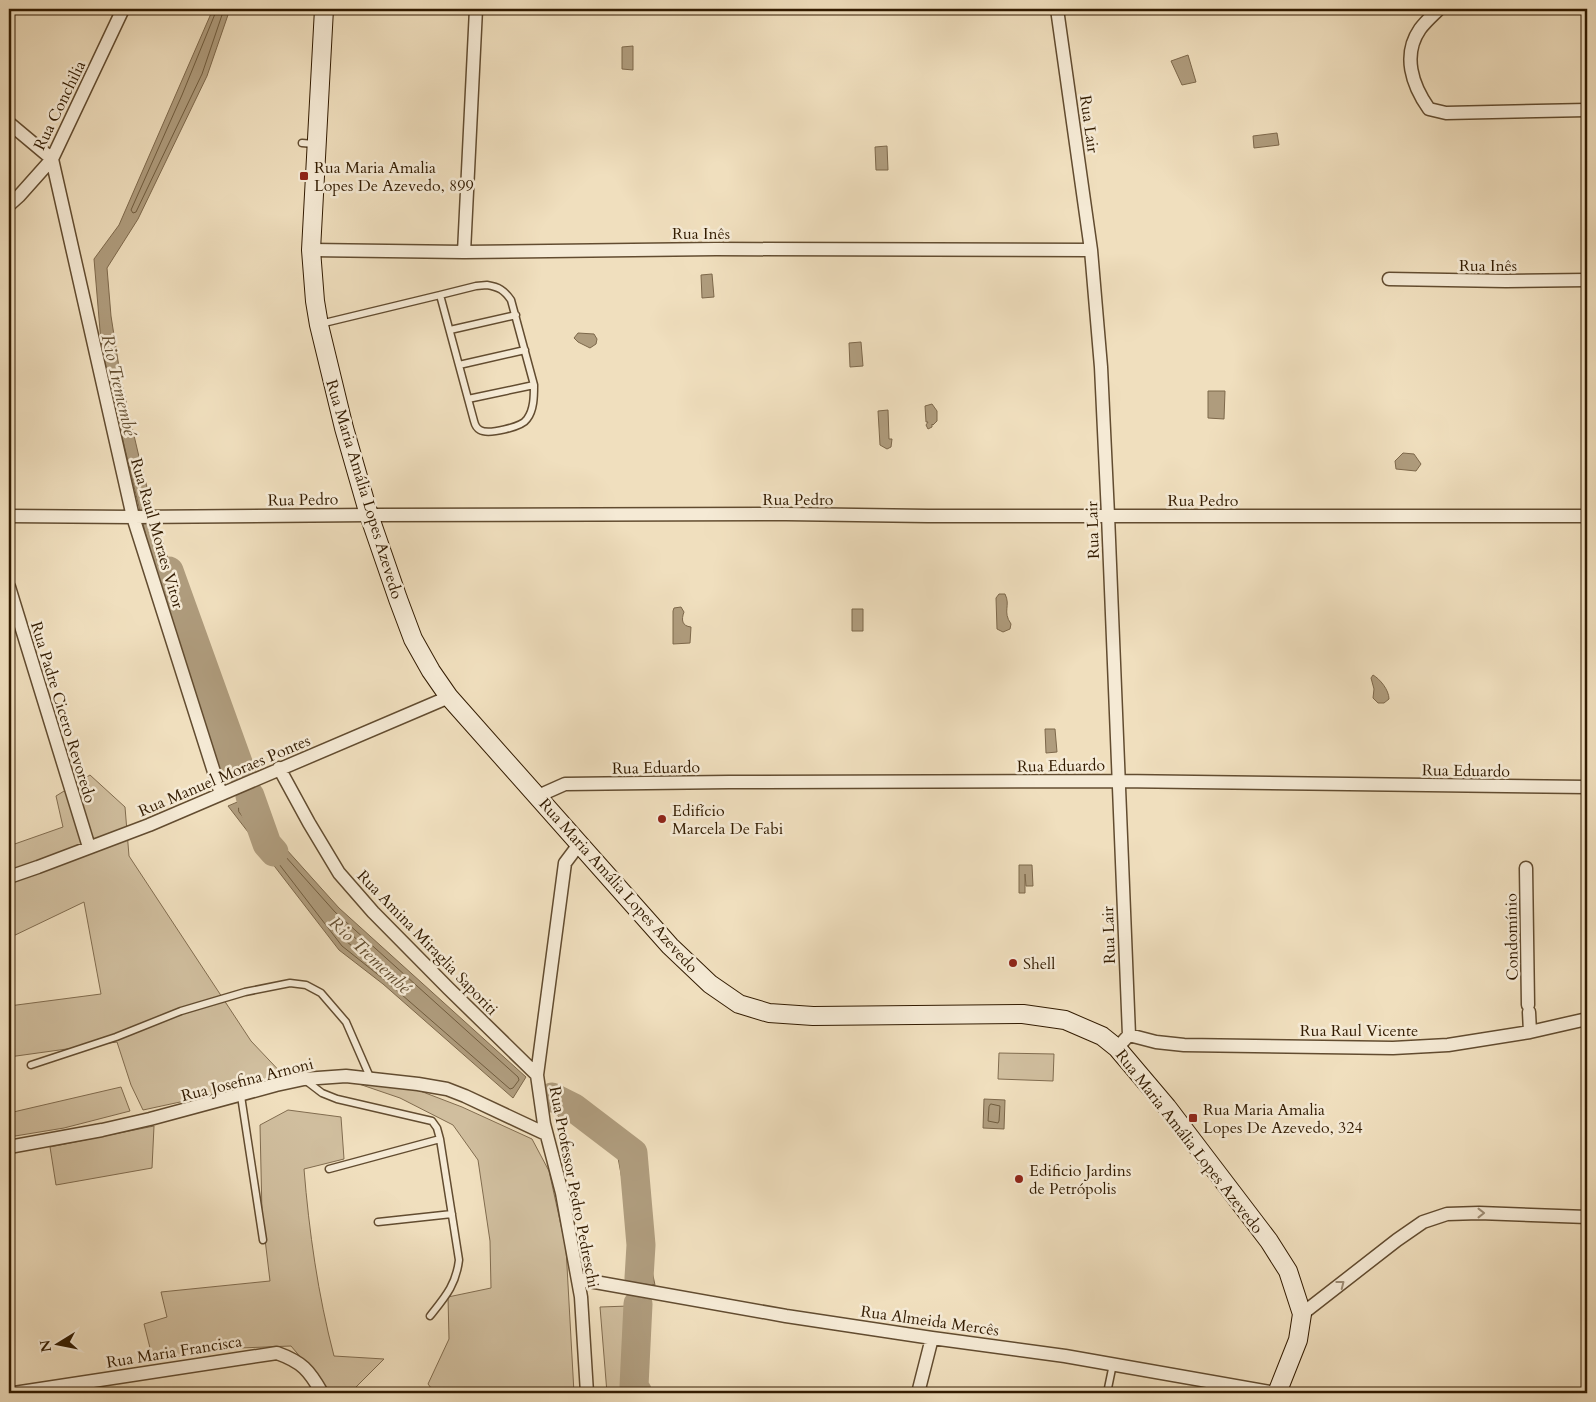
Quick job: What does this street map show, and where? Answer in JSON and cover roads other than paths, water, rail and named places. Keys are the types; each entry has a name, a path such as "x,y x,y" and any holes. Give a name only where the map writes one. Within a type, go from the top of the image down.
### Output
{"main road":[{"name":"Rua Maria Amália Lopes Azevedo","path":"324,9 309,144 311,250 315,301 344,428 369,515 413,639 431,671 449,697 670,946 710,984 739,1004 769,1014 813,1016 1023,1014 1044,1016 1065,1020 1083,1026 1102,1036 1123,1042 1167,1107 1269,1241 1288,1271 1302,1314 1298,1340 1276,1393"}],"street":[{"name":"Rua Conchilia","path":"9,205 52,159 123,9"},
{"path":"464,252 476,9"},
{"name":"Rua Lair","path":"1057,9 1091,250 1100,367 1108,515 1118,781 1123,1042"},
{"path":"1439,9 1420,29 1412,47 1410,62 1411,76 1428,109 1446,113 1587,110"},
{"path":"9,124 52,159"},
{"name":"Rua Raul Moraes Vitor","path":"52,159 136,517 221,794"},
{"name":"Rua Inês","path":"311,250 464,252 716,249 1091,250"},
{"name":"Rua Inês","path":"1389,279 1587,280"},
{"name":"Rua Pedro","path":"9,516 1587,516"},
{"name":"Rua Padre Cicero Revoredo","path":"9,587 88,847"},
{"name":"Rua Manuel Moraes Pontes","path":"9,877 148,825 449,697"},
{"name":"Rua Amina Miraglia Saporiti","path":"280,768 308,823 339,873 448,988 537,1075"},
{"name":"Rua Eduardo","path":"538,796 565,784 1118,781 1587,786"},
{"name":"Rua Professor Pedro Pedreschi","path":"580,843 565,863 537,1075 546,1134 562,1193 581,1297 586,1393"},
{"name":"Condomínio","path":"1526,868 1530,1032"},
{"name":"Rua Raul Vicente","path":"1123,1042 1156,1042 1184,1045 1393,1048 1448,1045 1530,1032 1587,1019"},
{"name":"Rua Josefina Arnoni","path":"9,1147 102,1130 304,1080 346,1076 447,1089 546,1134"},
{"path":"1302,1314 1423,1222 1448,1214 1479,1213 1587,1217"},
{"name":"Rua Almeida Mercês","path":"578,1279 634,1290 932,1338 1065,1356 1276,1393"},
{"path":"918,1393 932,1338"},
{"name":"Rua Maria Francisca","path":"14,1393 277,1353 291,1358 306,1369 322,1393"}],"lane":[{"path":"319,325 476,286 497,287 505,291 511,300 534,385 533,403 529,418 524,422 510,428 487,432 481,431 476,427 440,295"},
{"path":"450,330 516,315"},
{"path":"459,365 525,350"},
{"path":"468,399 534,385"},
{"path":"31,1064 116,1037 181,1011 246,992 290,983 306,985 322,993 346,1022 370,1078"},
{"path":"304,1080 322,1093 337,1099 432,1121 437,1128 459,1260 457,1274 452,1287 430,1316"},
{"path":"241,1096 263,1240"},
{"path":"329,1169 440,1139"},
{"path":"378,1222 452,1214"},
{"path":"1107,1393 1113,1364"}],"water":[{"path":"213,9 230,9 207,76 138,219 107,268 111,316 121,380 140,461 232,769 219,775 148,544 102,354 94,259 119,225"},
{"path":"633,46 633,70 622,69 622,47"},
{"path":"1188,55 1196,82 1182,85 1171,61"},
{"path":"1277,133 1279,145 1254,148 1253,136"},
{"path":"887,146 888,170 876,170 875,147"},
{"path":"712,274 714,297 702,298 701,275"},
{"path":"578,333 594,334 597,339 596,344 590,348 578,342 574,338"},
{"path":"861,342 863,366 850,367 849,343"},
{"path":"1208,391 1225,391 1224,419 1208,418"},
{"path":"932,404 937,411 937,421 928,429 925,406"},
{"path":"888,410 889,439 892,439 891,447 887,449 880,445 878,411"},
{"path":"1403,453 1414,454 1421,464 1416,471 1396,469 1395,461"},
{"path":"999,594 1005,594 1007,598 1007,616 1011,624 1010,629 1003,632 997,629 996,598"},
{"path":"681,607 684,612 683,622 691,627 690,643 673,644 673,611 674,608"},
{"path":"852,609 863,609 863,631 852,631"},
{"path":"1373,675 1386,689 1389,699 1384,703 1378,703 1373,698 1374,689 1371,678"},
{"path":"1045,729 1055,729 1057,752 1046,753"},
{"path":"242,800 339,908 526,1077 513,1098 383,984 339,950 228,806"},
{"path":"1019,865 1032,865 1033,886 1026,886 1025,874 1025,893 1019,893"},
{"path":"554,1095 572,1103 625,1143 655,1285 641,1281 616,1147 584,1125 559,1119"},
{"path":"984,1099 1005,1100 1004,1129 983,1128"}],"waterway":[{"name":"Rio Tremembé","path":"169,571 241,771"},
{"name":"Rio Tremembé","path":"250,796 267,844 274,852"},
{"name":"Rio Tremembé","path":"552,1097 574,1108 633,1153 641,1245 639,1278"},
{"name":"Rio Tremembé","path":"638,1304 634,1386 638,1393"}],"place":[{"name":"Rua Maria Amalia Lopes De Azevedo, 899","path":"304,176"},
{"name":"Edifício Marcela De Fabi","path":"662,819"},
{"name":"Shell","path":"1013,963"},
{"name":"Rua Maria Amalia Lopes De Azevedo, 324","path":"1193,1118"},
{"name":"Edificio Jardins de Petrópolis","path":"1019,1179"}]}
